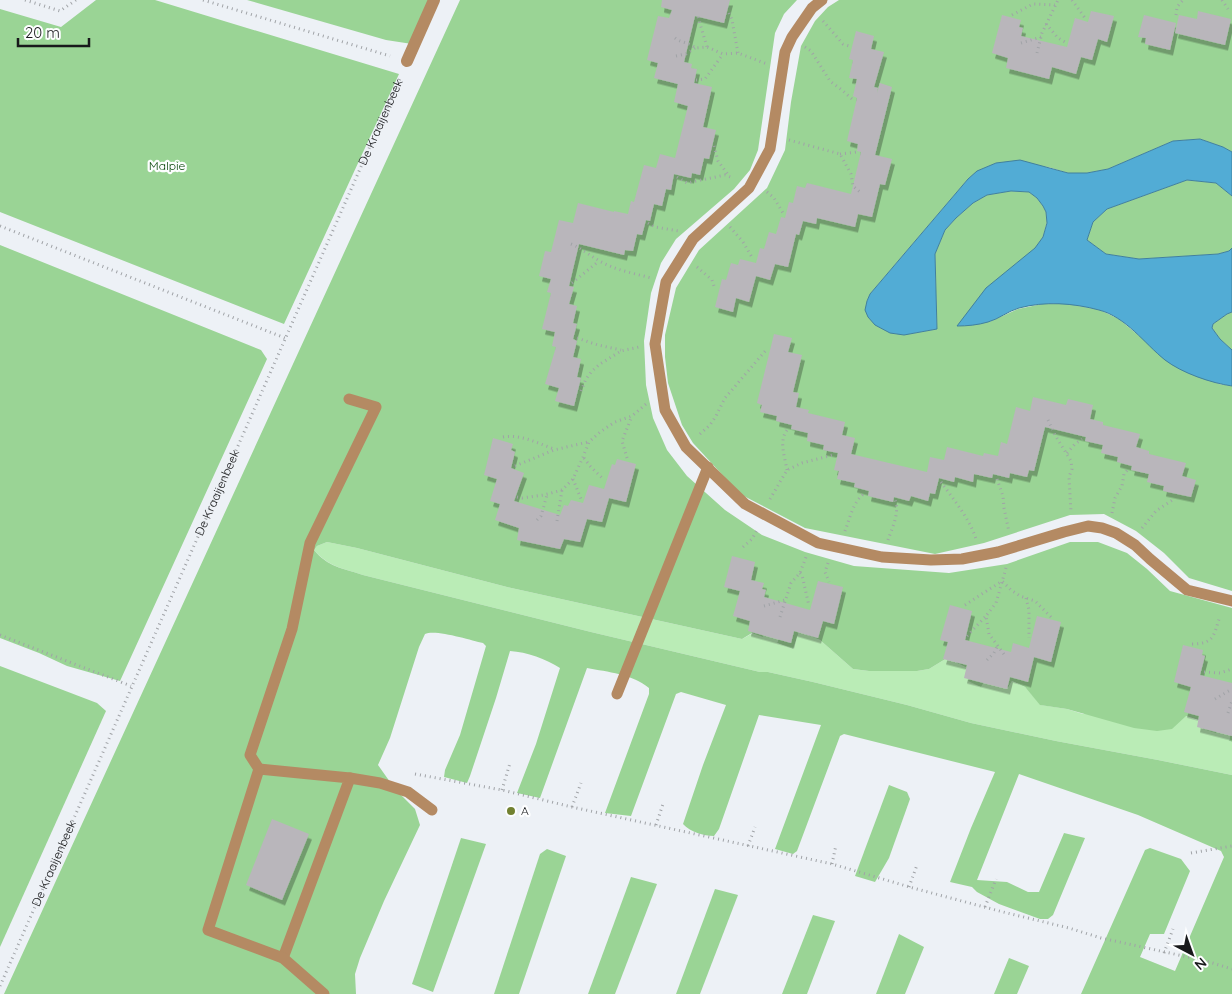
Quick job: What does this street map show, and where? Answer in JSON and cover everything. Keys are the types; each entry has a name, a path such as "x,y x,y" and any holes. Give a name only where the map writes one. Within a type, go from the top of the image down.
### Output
{"street":[{"path":"407,62 434,0"}],"lane":[{"path":"822,0 812,8 792,37 785,52 770,149 749,188 697,235 666,282 655,344 665,410 686,447 745,504 818,543 882,557 931,560 962,559 1088,526 1108,530 1131,542 1187,590 1229,601"},
{"path":"259,769 250,755 292,629 310,544 376,407 349,399"},
{"path":"617,694 708,467"},
{"path":"259,769 350,778 380,783 408,792 432,810"},
{"path":"259,769 208,930 284,958 324,994"},
{"path":"284,958 350,778"}],"path":[{"path":"25,0 60,11 76,0"},
{"path":"203,0 407,62"},
{"path":"1037,53 1046,24 1058,0"},
{"path":"1072,0 1085,18"},
{"path":"1176,15 1177,7 1183,0"},
{"path":"1222,0 1228,9"},
{"path":"1012,15 1033,4 1055,5"},
{"path":"812,8 842,44 848,46"},
{"path":"729,13 738,53"},
{"path":"698,17 708,47"},
{"path":"1046,24 1058,38 1065,42"},
{"path":"792,37 811,51 830,81 852,99"},
{"path":"1022,43 1041,37"},
{"path":"674,38 691,44 695,48"},
{"path":"676,56 686,54 695,48 708,47 723,54 738,53 782,69"},
{"path":"696,80 705,79 723,54"},
{"name":"De Kraaijenbeek","path":"0,986 407,62"},
{"path":"773,135 840,154 857,152"},
{"path":"714,146 718,161 729,177"},
{"path":"840,154 851,174 853,186 860,192"},
{"path":"678,177 687,183 725,175 751,183 774,198 783,214"},
{"path":"720,215 743,242 753,259"},
{"path":"648,223 655,227 697,235"},
{"path":"0,226 285,338"},
{"path":"571,244 581,248 599,261 618,269 666,282"},
{"path":"682,256 712,280 715,289"},
{"path":"572,283 599,261"},
{"path":"577,338 621,350 646,346 656,341"},
{"path":"686,447 710,425 725,398 767,349"},
{"path":"581,391 592,371 621,350"},
{"path":"517,497 547,495 562,490 573,478 589,442 615,422 632,416 662,391"},
{"path":"627,458 622,441 632,416"},
{"path":"1048,420 1071,461 1072,469 1069,477 1072,530"},
{"path":"787,470 782,440 784,433 788,429"},
{"path":"503,437 523,438 554,450"},
{"path":"1067,453 1082,439"},
{"path":"515,466 554,450 589,442"},
{"path":"762,513 787,470 802,463 833,455"},
{"path":"583,457 602,478"},
{"path":"1108,530 1115,498 1122,486 1124,474 1129,468"},
{"path":"573,478 580,499"},
{"path":"967,636 996,603 1008,560 1009,548 1003,496 997,479"},
{"path":"941,482 973,529 981,555"},
{"path":"557,521 562,490"},
{"path":"840,548 852,510 859,497 866,493"},
{"path":"537,520 541,516 547,495"},
{"path":"1131,542 1156,511 1174,499"},
{"path":"882,557 894,524 897,507 895,500"},
{"path":"780,617 791,583 800,573 811,540"},
{"path":"800,573 809,606"},
{"path":"1002,581 1010,590 1035,601 1051,616"},
{"path":"965,604 1002,581"},
{"path":"1026,598 1029,638"},
{"path":"764,606 785,600"},
{"path":"1192,644 1202,644 1213,637 1229,601"},
{"path":"986,616 989,634 1006,657"},
{"path":"0,635 132,686"},
{"path":"987,660 994,653 998,645"},
{"path":"1204,672 1220,673 1232,668"},
{"path":"1215,700 1232,689"},
{"path":"1228,712 1232,701"},
{"path":"502,790 510,763"},
{"path":"410,773 502,790 832,864 1101,938 1206,961 1232,969"},
{"path":"572,807 581,783"},
{"path":"656,825 663,804"},
{"path":"748,846 755,827"},
{"path":"832,864 836,845"},
{"path":"1191,853 1232,846"},
{"path":"909,886 917,864"},
{"path":"985,907 996,880"},
{"path":"1164,953 1173,929"}],"green space":[{"name":"Malpie","path":"96,0 155,0 399,74 284,324 0,212 0,9 61,27"},
{"path":"247,0 434,0 412,44 386,40"},
{"path":"460,0 797,0 784,14 775,33 758,150 750,170 734,189 676,239 661,263 651,293 644,341 646,385 653,418 667,450 687,476 725,510 762,535 805,552 854,566 949,573 1007,564 1070,542 1098,542 1127,553 1170,591 1232,608 1232,742 1229,741 1231,732 1219,728 1216,733 1203,729 1205,722 1186,716 1172,729 1157,731 1134,728 1067,709 1040,705 1025,687 1012,681 1008,688 987,676 981,687 968,681 973,671 947,658 929,669 917,671 853,669 820,640 799,632 793,649 777,643 780,635 765,630 763,637 752,633 742,639 507,587 357,548 327,542 317,546 314,550 330,564 363,575 591,632 760,672 813,682 971,723 1232,775 1232,994 1081,994 1145,850 1150,848 1181,859 1190,871 1164,934 1150,934 1140,957 1175,971 1224,857 1221,851 1138,815 1019,774 977,880 1007,882 1028,892 1039,892 1064,833 1085,838 1053,915 1048,919 1040,919 999,904 977,892 972,887 950,882 995,772 844,734 840,736 797,851 793,854 775,849 821,725 759,715 719,829 714,836 702,834 689,829 683,824 726,705 681,692 676,694 631,816 605,813 649,694 649,688 627,677 587,668 540,798 517,793 536,744 560,668 536,656 510,651 467,783 444,777 445,770 460,735 486,646 483,643 462,638 430,633 425,634 419,647 390,738 378,765 395,789 415,809 420,825 384,901 360,958 355,974 356,994 4,994"},
{"path":"839,0 1232,0 1232,152 1200,139 1173,141 1108,169 1087,173 1068,173 1048,167 996,163 978,171 968,179 870,294 867,301 868,317 885,330 893,333 908,334 937,329 935,254 945,230 973,203 987,195 1011,191 1029,192 1037,198 1046,212 1047,222 1043,237 1036,248 1013,267 989,322 1018,309 1042,304 1069,304 1100,310 1119,319 1138,335 1219,384 1232,386 1232,591 1189,578 1164,553 1136,531 1104,514 1070,515 984,543 935,554 805,528 740,494 693,443 682,425 668,383 665,357 665,335 676,288 699,250 767,188 785,150 801,46 815,21 828,7"},
{"path":"1187,180 1216,183 1232,196 1232,248 1229,251 1218,254 1139,259 1106,254 1087,240 1093,222 1107,209"},
{"path":"0,245 261,350 267,359 120,681 67,666 0,638"},
{"path":"1232,312 1232,350 1212,328 1213,324"},
{"path":"327,542 507,587 742,639 753,633 769,632 780,635 777,643 793,649 799,632 820,640 853,669 917,671 929,669 947,658 973,671 980,687 987,676 1008,688 1012,681 1025,687 1041,705 1067,709 1083,714 1186,716 1231,732 1229,741 1232,742 1232,775 971,723 813,682 760,672 591,632 363,575 331,564 314,550 317,546"},
{"path":"0,666 97,703 106,711 0,947"},
{"path":"889,785 907,792 910,799 889,858 875,882 855,876"},
{"path":"461,838 486,844 433,992 412,984"},
{"path":"547,849 566,856 519,994 494,994 540,854"},
{"path":"631,877 657,884 615,994 588,994"},
{"path":"715,889 738,895 700,994 676,994"},
{"path":"813,915 835,921 807,994 782,994"},
{"path":"899,934 924,947 905,994 876,994"},
{"path":"1009,958 1029,966 1017,994 994,994"}],"water":[{"path":"1200,139 1232,152 1232,196 1216,183 1187,180 1107,209 1093,222 1087,240 1106,254 1139,259 1218,254 1229,251 1232,248 1232,312 1213,324 1212,328 1232,350 1232,386 1206,380 1180,369 1165,360 1118,318 1099,310 1069,304 1039,304 1015,309 984,323 957,326 986,288 1035,248 1043,237 1047,223 1046,212 1037,198 1029,192 1011,191 987,195 973,203 945,230 935,254 937,329 904,335 890,333 875,325 868,317 865,310 870,294 968,179 977,171 996,163 1020,160 1068,173 1087,173 1108,169 1173,141"}],"building":[{"path":"662,0 730,0 724,23 695,16 684,62 692,64 691,68 697,69 694,83 712,87 703,127 716,130 709,159 704,158 700,175 692,173 691,178 674,174 671,190 666,189 662,206 654,204 650,221 646,220 642,235 637,234 633,251 625,250 624,255 579,244 569,286 574,287 569,304 577,306 573,323 577,324 573,339 577,341 573,357 581,359 577,377 581,378 574,406 555,401 559,388 545,384 556,347 552,346 555,332 542,329 551,293 547,292 551,279 539,276 545,251 551,252 559,220 573,223 578,203 628,214 631,201 634,202 644,165 656,168 660,154 675,158 688,106 674,102 678,84 654,78 658,63 647,60 658,16 669,18 672,10 661,7"},
{"path":"1091,11 1114,16 1107,42 1098,39 1092,60 1081,57 1076,74 1052,67 1049,79 1006,68 1008,58 992,53 1002,15 1021,20 1019,27 1023,28 1021,36 1067,47 1075,18 1088,22"},
{"path":"1198,11 1231,19 1225,45 1175,33 1179,15 1197,19"},
{"path":"1144,15 1176,23 1170,50 1145,44 1146,38 1138,37"},
{"path":"856,31 874,36 871,49 884,52 874,87 878,88 877,93 880,83 892,87 875,155 892,159 885,185 880,184 872,217 858,214 855,227 817,218 816,224 803,221 799,235 796,234 788,267 775,264 770,280 756,276 749,302 736,298 733,312 715,307 722,279 726,280 731,263 738,265 740,259 756,263 760,248 764,249 769,232 776,234 781,217 785,218 789,202 793,203 797,186 805,188 807,183 851,194 861,152 857,151 858,144 847,141 857,98 853,96 857,79 849,78 853,60 849,59"},
{"path":"774,334 792,338 788,352 802,355 793,392 799,393 796,407 809,410 808,413 845,422 842,435 855,438 851,454 927,472 930,457 944,460 947,447 983,456 984,453 998,456 1001,442 1007,444 1016,407 1030,411 1033,397 1066,405 1068,399 1093,405 1090,419 1103,422 1103,425 1140,434 1136,447 1149,451 1149,454 1186,463 1182,476 1196,480 1191,497 1163,491 1164,486 1147,482 1149,474 1131,470 1132,466 1117,462 1118,457 1101,453 1103,445 1085,441 1086,437 1045,427 1034,471 1029,470 1027,477 1010,473 1009,478 993,474 992,478 974,474 973,482 955,477 954,482 939,478 935,494 930,493 928,501 911,496 909,501 894,497 893,502 868,496 869,491 854,487 855,483 837,479 839,471 834,470 838,453 823,450 824,445 807,441 808,433 791,429 792,425 776,421 777,416 760,412 762,405 757,403"},
{"path":"493,438 513,444 511,450 515,452 511,468 524,473 514,501 560,515 564,505 568,506 571,500 583,503 589,485 604,489 612,464 615,465 617,459 636,464 626,502 609,498 602,522 587,519 580,542 564,539 560,549 517,540 519,528 495,520 500,504 490,501 497,479 484,475"},
{"path":"732,556 755,562 751,580 764,583 762,589 766,590 764,597 810,610 818,581 843,587 834,624 823,621 818,638 794,631 791,643 748,631 750,621 733,616 740,591 724,587"},
{"path":"950,605 972,611 965,640 1011,652 1013,643 1029,648 1037,616 1061,622 1051,662 1034,657 1028,682 1010,677 1007,689 964,678 967,665 943,659 948,642 940,640"},
{"path":"1183,645 1203,650 1202,655 1205,656 1200,675 1232,683 1232,736 1197,727 1199,716 1184,712 1191,687 1174,682"},
{"path":"272,819 309,834 282,900 246,885"}],"place":[{"name":"A","path":"511,811"}]}
